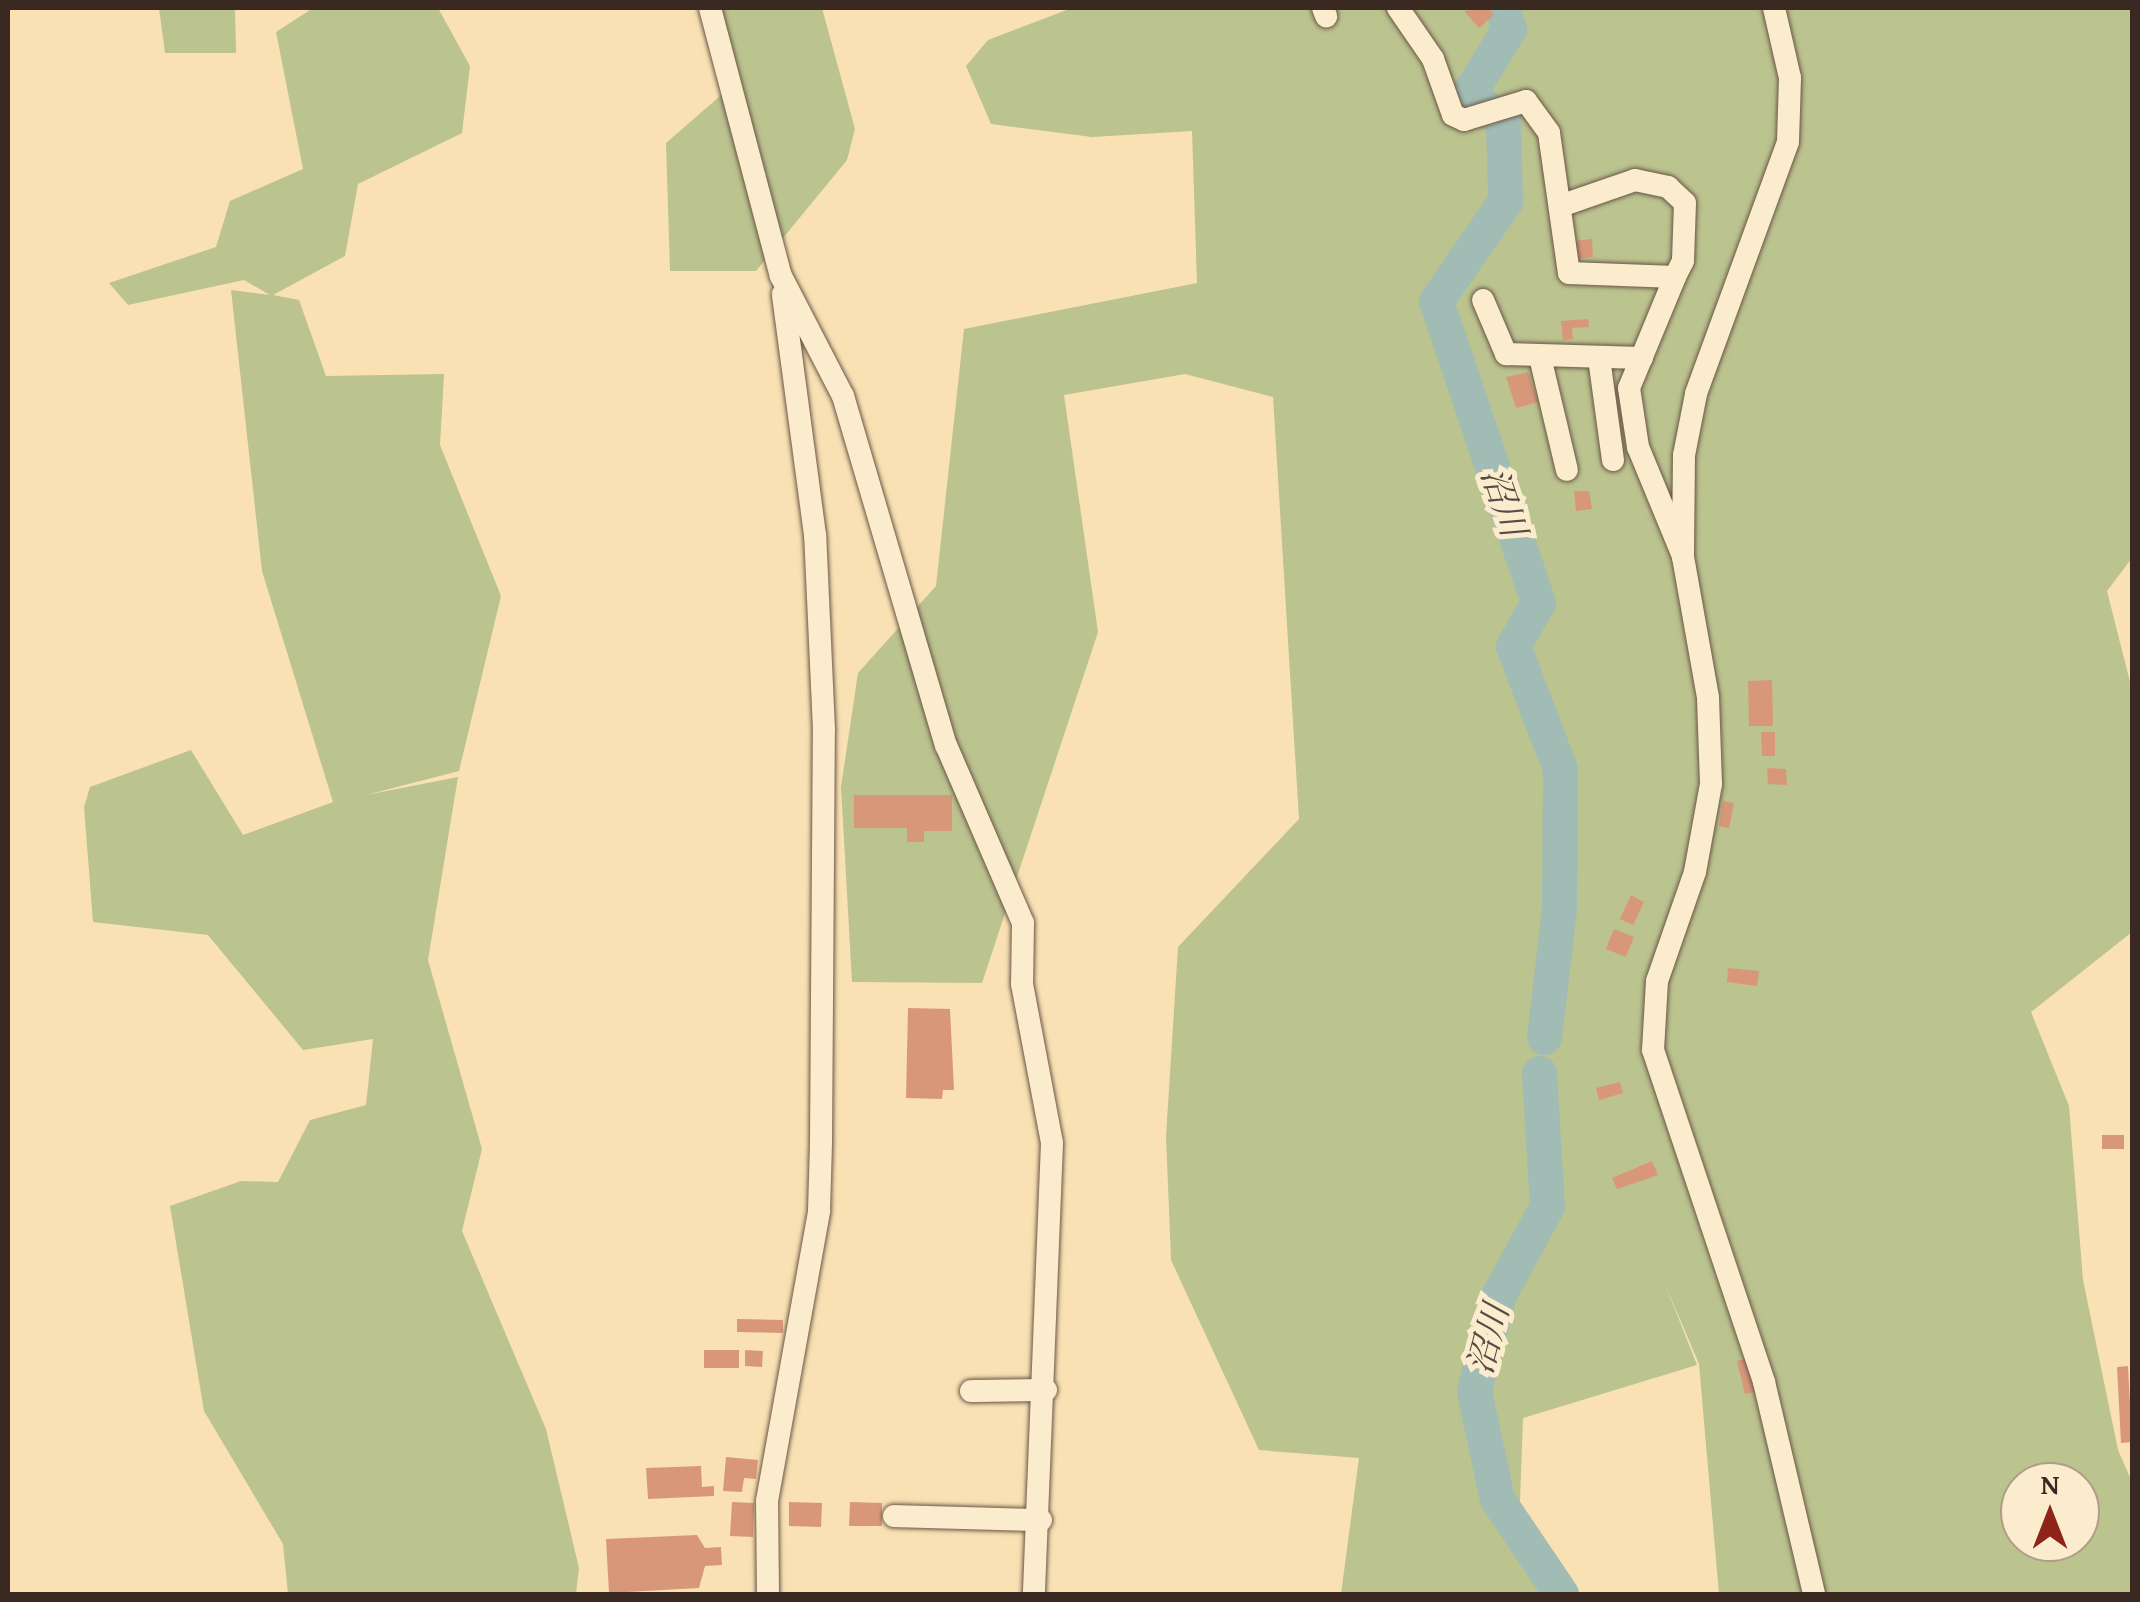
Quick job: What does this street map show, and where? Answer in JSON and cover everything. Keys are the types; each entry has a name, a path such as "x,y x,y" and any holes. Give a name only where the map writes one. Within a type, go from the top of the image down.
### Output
{"street":[{"path":"710,8 781,276 815,535 820,638 822,1142 817,1222 767,1500 768,1594"},
{"path":"1398,8 1433,59 1453,115 1464,120 1526,101 1558,158 1569,273 1675,276"},
{"path":"1774,8 1790,78 1788,142 1696,394 1684,456 1684,557 1708,698 1712,784 1694,872 1657,982 1654,1050 1764,1382 1814,1594"},
{"path":"1562,205 1635,180 1668,187 1685,203 1684,261 1629,388 1638,447 1684,557"},
{"path":"781,276 844,396 946,746 1023,923 1022,984 1052,1142 1041,1520 1034,1594"},
{"path":"1483,300 1506,354 1642,358"},
{"path":"1540,357 1566,470"},
{"path":"1599,358 1612,460"},
{"path":"972,1392 1046,1390"},
{"path":"894,1516 1041,1520"}],"green space":[{"path":"159,8 235,8 236,53 165,53"},
{"path":"313,8 438,8 470,66 462,133 358,184 345,256 273,295 299,300 326,376 444,374 440,445 501,596 459,771 366,795 458,777 428,960 482,1149 462,1231 546,1429 579,1568 576,1594 288,1594 283,1544 204,1411 170,1206 241,1181 278,1182 310,1120 366,1105 373,1039 303,1050 208,935 93,922 84,807 90,787 191,750 243,835 333,802 262,571 231,290 270,295 244,280 128,305 109,283 216,247 230,201 303,169 276,32"},
{"path":"718,8 822,8 855,129 847,160 756,271 670,271 666,143 734,84"},
{"path":"1072,8 2132,8 2132,558 2107,591 2132,690 2132,932 2031,1012 2069,1106 2083,1280 2118,1450 2132,1482 2132,1594 1719,1594 1699,1364 1665,1284 1697,1365 1523,1418 1520,1502 1575,1594 1341,1594 1359,1458 1259,1450 1171,1260 1166,1136 1178,947 1299,819 1273,397 1185,374 1064,395 1098,632 982,983 852,982 841,787 858,673 936,586 964,329 1197,283 1192,131 1092,137 991,124 966,66 988,40"}],"building":[{"path":"1489,8 1494,15 1479,28 1464,11"},
{"path":"1592,239 1593,257 1574,259 1572,241"},
{"path":"1588,319 1589,327 1572,328 1573,339 1563,340 1561,321"},
{"path":"1528,372 1538,402 1516,408 1506,377"},
{"path":"1574,491 1589,491 1592,509 1576,511"},
{"path":"1772,680 1773,726 1749,726 1748,681"},
{"path":"1761,732 1775,732 1775,756 1762,756"},
{"path":"1767,768 1786,769 1787,785 1768,784"},
{"path":"854,795 952,795 952,831 924,831 924,842 907,842 907,828 854,828"},
{"path":"1723,801 1734,803 1729,828 1719,826"},
{"path":"1631,895 1644,902 1633,925 1620,919"},
{"path":"1614,929 1634,937 1626,957 1606,949"},
{"path":"1728,968 1759,971 1757,986 1727,982"},
{"path":"908,1008 950,1009 954,1090 943,1090 942,1099 906,1098"},
{"path":"1620,1082 1623,1093 1599,1100 1596,1088"},
{"path":"2102,1135 2124,1135 2124,1149 2102,1149"},
{"path":"1652,1161 1658,1175 1617,1189 1612,1178"},
{"path":"737,1319 783,1320 783,1333 737,1332"},
{"path":"704,1350 739,1350 739,1368 704,1368"},
{"path":"745,1350 763,1351 762,1367 745,1366"},
{"path":"1747,1359 1754,1392 1745,1394 1737,1361"},
{"path":"2128,1366 2132,1442 2121,1443 2117,1367"},
{"path":"726,1457 758,1460 756,1479 744,1478 742,1492 723,1491"},
{"path":"701,1466 702,1487 714,1486 714,1496 648,1499 646,1468"},
{"path":"732,1502 754,1503 753,1537 730,1536"},
{"path":"789,1502 822,1503 821,1527 789,1526"},
{"path":"850,1502 882,1503 882,1526 849,1526"},
{"path":"697,1535 705,1548 721,1547 722,1565 705,1566 699,1588 609,1593 606,1539"}],"waterway":[{"name":"沼川","path":"1502,8 1509,29 1469,93 1503,122 1505,201 1436,301 1538,602 1513,646 1560,769 1559,909 1544,1037"},
{"name":"沼川","path":"1539,1073 1547,1206 1499,1294 1474,1391 1497,1499 1561,1594"}]}
